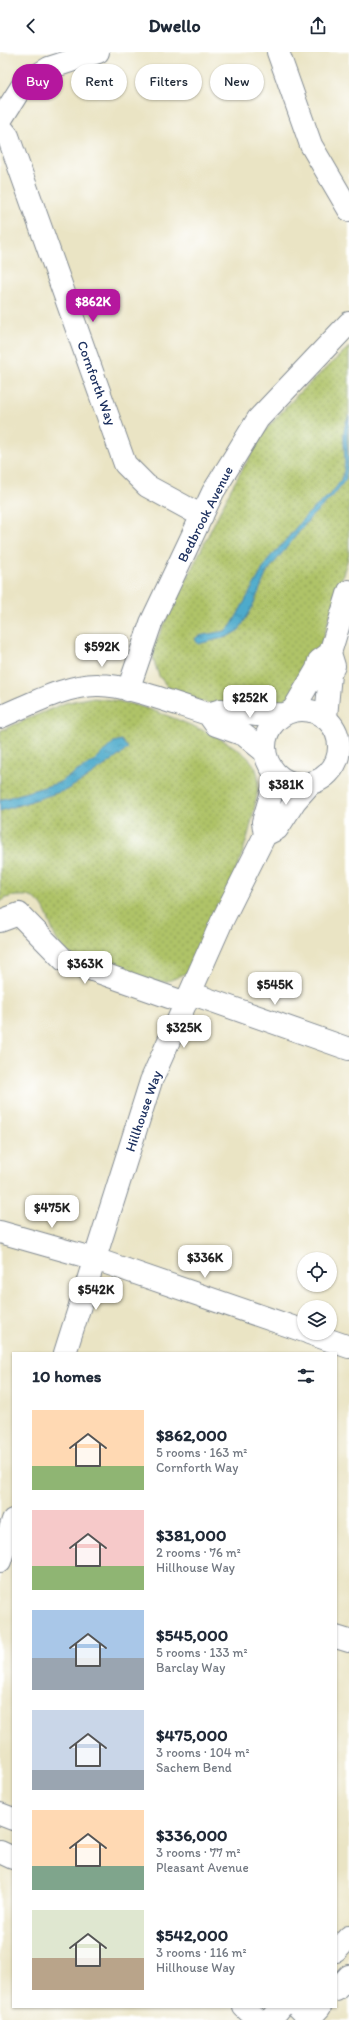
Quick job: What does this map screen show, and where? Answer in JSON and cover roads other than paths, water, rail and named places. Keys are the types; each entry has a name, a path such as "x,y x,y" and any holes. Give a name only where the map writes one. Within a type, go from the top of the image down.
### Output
{"street":[{"path":"0,122 24,83 49,68 98,52"},
{"path":"278,52 311,145 349,210"},
{"name":"Cornforth Way","path":"0,126 8,136 125,464 147,486 202,516"},
{"name":"Bedbrook Avenue","path":"128,690 151,623 213,492 258,419 349,323"},
{"path":"326,717 330,674 334,666 330,653 349,591"},
{"path":"0,717 79,687 99,685 128,690 208,714 220,710 257,715 288,712 314,711 326,717 335,728 344,744 336,765 339,773 310,784 294,783 277,775 269,765 265,752 265,739 269,730 288,712 317,669 319,661 330,653"},
{"path":"208,714 216,725 244,735 265,752"},
{"name":"Hillhouse Way","path":"65,1352 151,1081 222,922 265,835 263,822 277,775"},
{"name":"Hillhouse Way","path":"265,835 277,829 295,801 310,784"},
{"path":"0,921 19,914 64,960 349,1049"},
{"path":"0,1232 94,1259 297,1329"},
{"path":"329,1340 349,1347"},
{"path":"0,1561 9,1529"},
{"path":"337,1637 349,1641"},
{"path":"0,1814 12,1819"},
{"path":"0,1852 12,1858"},
{"path":"337,1949 349,1937"},
{"path":"337,1989 349,1976"},
{"path":"245,2008 258,2020"},
{"path":"270,2020 281,2008"}],"water":[{"path":"349,416 346,479 333,496 311,517 267,572 251,610 239,630 227,637 198,644 195,639 198,636 225,631 231,626 269,558 283,544 303,519 338,485 344,470 344,429"},
{"path":"121,740 128,748 82,781 66,790 0,811 0,800 58,783 94,761 114,742"}]}
